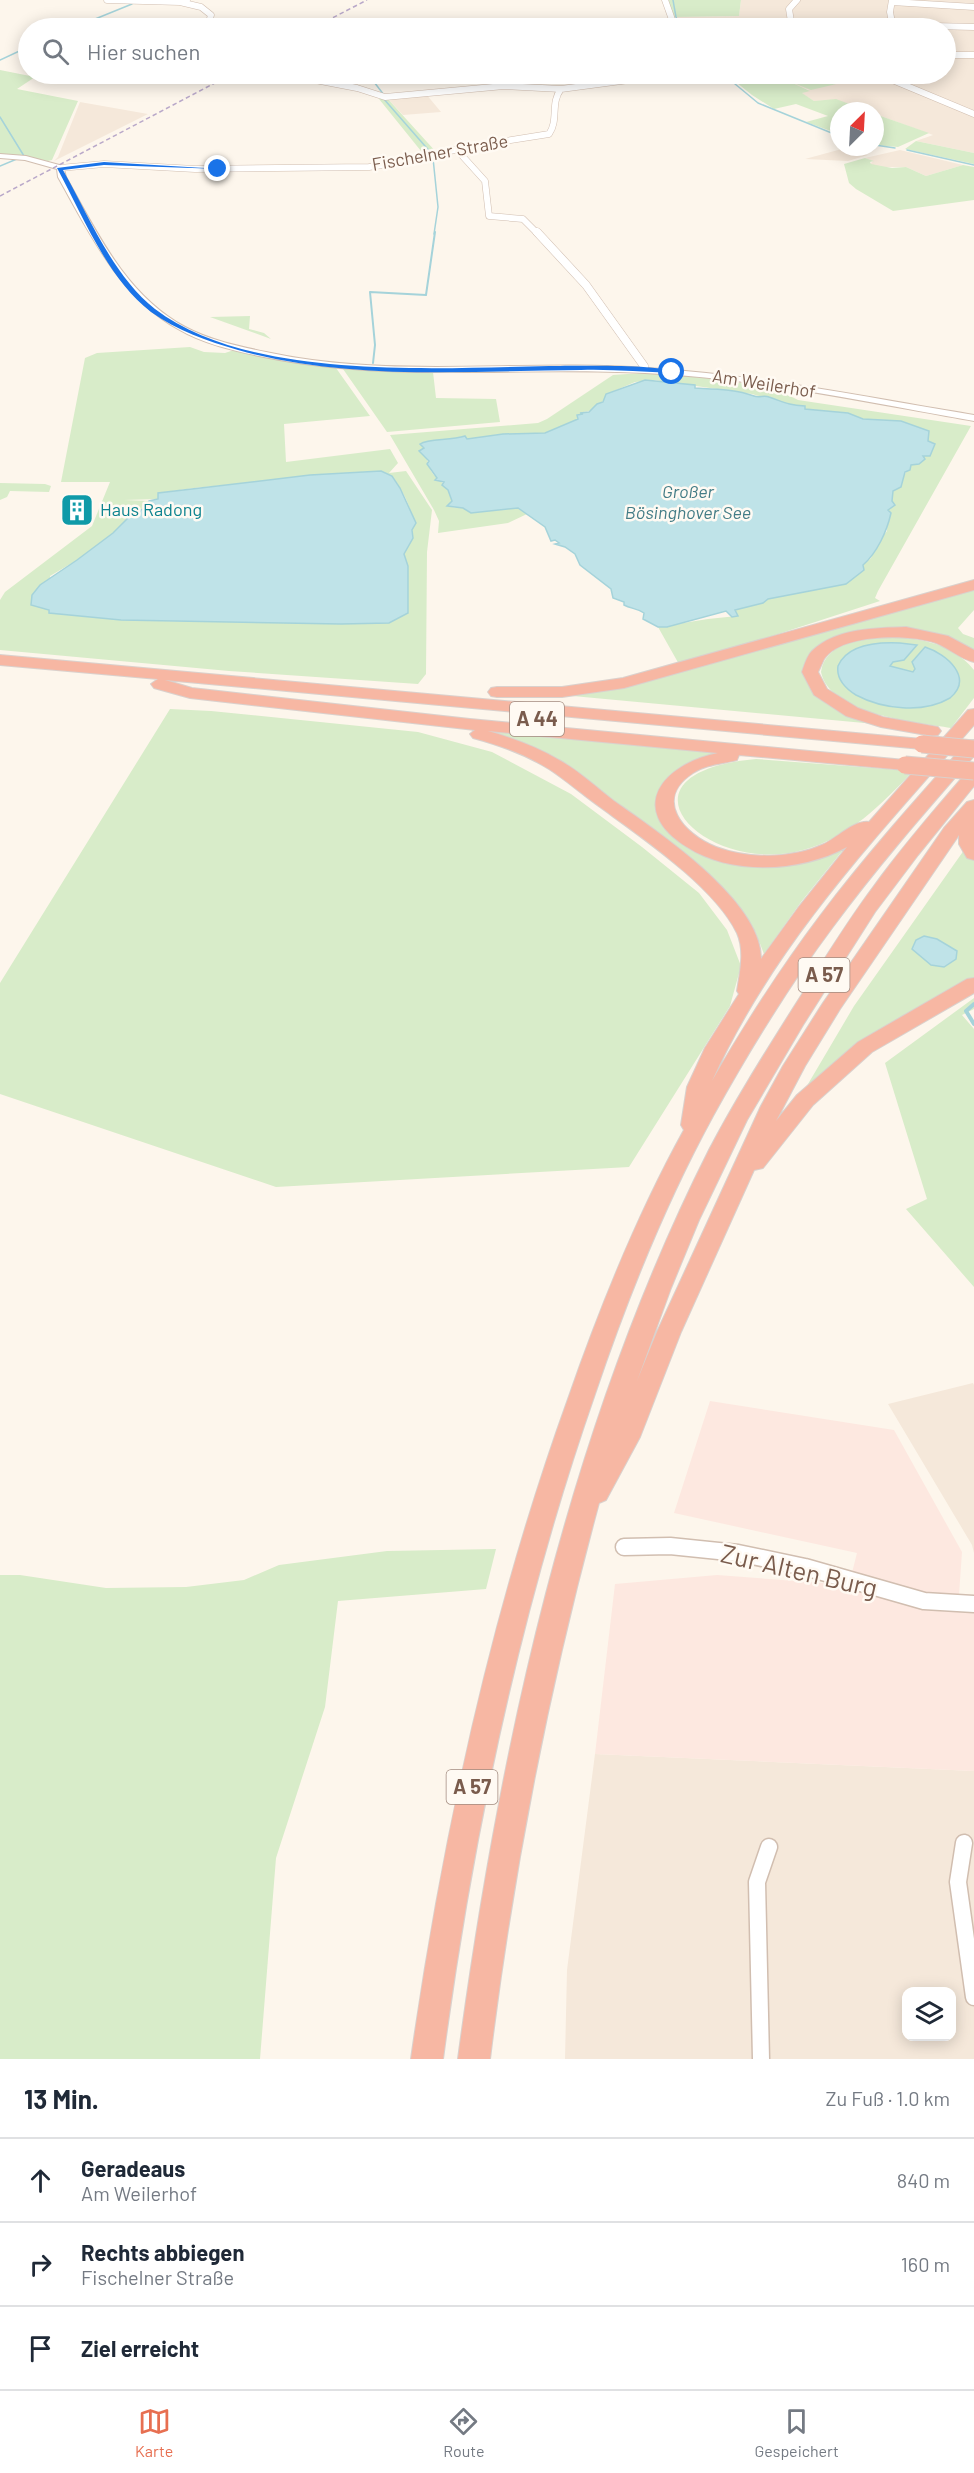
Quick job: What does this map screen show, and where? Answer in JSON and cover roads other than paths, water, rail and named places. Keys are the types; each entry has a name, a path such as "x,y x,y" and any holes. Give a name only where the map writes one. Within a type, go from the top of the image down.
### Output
{"highway":[{"path":"458,692 562,692 624,683 974,585"},
{"path":"974,657 939,639 903,632 865,632 836,641 815,656 811,669 815,684 829,699 974,773"},
{"name":"A 44","path":"0,660 921,745 974,759"},
{"name":"A 44","path":"0,670 921,745 974,747"},
{"path":"187,677 282,679 458,692 921,745"},
{"path":"160,684 190,693 399,717 808,756"},
{"path":"689,1141 698,1087 716,1048 746,998 825,886 974,714"},
{"path":"399,717 477,733 521,748 555,766 649,835 716,893 746,931 751,957 746,998"},
{"path":"896,803 845,841 829,849 812,855 782,860 745,859 718,853 696,844 680,833 669,820 664,805 666,791 674,778 688,768 707,760 733,755 808,756 921,745 974,736"},
{"name":"A 57","path":"428,2059 471,1791 491,1704 540,1519 587,1378 607,1327 689,1141 760,1019 827,920 974,747"},
{"name":"A 57","path":"474,2059 502,1870 552,1628 601,1448 644,1325 671,1258 721,1150 771,1060 854,928 911,850 974,773"},
{"path":"579,1528 627,1437 669,1332 772,1106 830,1008 951,832 974,806"},
{"path":"974,812 967,833 974,855"},
{"path":"730,1201 759,1158 805,1100 865,1047 974,984"}],"street":[{"path":"107,0 180,2 201,7 209,12 211,18"},
{"path":"180,2 187,0"},
{"path":"665,0 671,18"},
{"path":"790,18 789,9 797,0"},
{"path":"893,18 892,1 974,7"},
{"path":"956,27 974,27"},
{"path":"956,55 974,54"},
{"path":"336,84 379,96 504,86 561,89 599,84"},
{"path":"902,84 974,114"},
{"name":"Fischelner Straße","path":"60,170 104,164 195,169 350,168 403,162 549,134 554,129 556,95 561,89"},
{"path":"457,150 485,181 489,216 522,219 551,247 586,285 644,366"},
{"path":"0,156 22,158 60,170"},
{"name":"Am Weilerhof","path":"60,170 110,259 129,286 152,309 180,328 234,348 305,363 378,369 585,368 672,372 747,381 974,418"},
{"name":"Zur Alten Burg","path":"624,1547 665,1545 738,1552 807,1567 860,1585 926,1601 974,1604"},
{"path":"964,1843 958,1882 974,1997"},
{"path":"761,2059 757,1882 769,1847"}],"water":[{"name":"Großer Bösinghover See","path":"645,380 695,385 695,388 739,392 756,397 767,396 790,404 805,406 805,409 848,413 863,419 901,421 929,431 928,441 935,444 930,456 923,456 925,459 919,464 911,465 910,470 905,472 901,487 893,491 892,501 895,505 888,510 891,513 881,541 863,565 864,570 846,584 768,599 763,603 735,610 738,616 732,617 726,611 667,627 658,627 643,619 644,613 613,598 611,589 580,565 575,554 555,544 559,543 555,540 551,541 545,527 518,508 471,513 463,508 447,506 452,501 448,490 442,485 444,482 435,480 437,478 427,464 429,461 419,451 424,448 420,444 429,441 465,436 467,439 503,434 545,433 578,419 577,415 583,414 580,413 589,412 597,404 603,402 606,394"},
{"path":"381,471 392,476 416,523 412,530 413,538 404,554 408,566 408,613 389,623 121,620 49,613 49,610 31,605 32,595 40,585 113,533 135,511 145,509 149,501 158,499 158,493 310,475"},
{"path":"874,644 917,645 904,660 893,662 890,666 913,672 915,669 912,662 925,647 949,661 955,668 959,683 957,690 950,698 928,706 903,708 866,700 842,683 838,675 838,666 843,658 856,648"},
{"path":"924,936 937,939 957,951 956,959 944,967 931,965 912,949 916,940"}],"waterway":[{"path":"673,0 677,18"},
{"path":"98,18 132,4"},
{"path":"0,60 18,52"},
{"path":"376,84 384,95"},
{"path":"735,84 758,103 830,132"},
{"path":"383,98 432,154"},
{"path":"0,117 24,156 0,166"},
{"path":"884,146 895,148"},
{"path":"907,150 974,165"},
{"path":"433,158 438,207 434,234"},
{"path":"373,363 375,345 370,292 426,295 435,232"},
{"path":"974,1004 966,1011 974,1024"}],"railway":[{"path":"332,18 367,0"},
{"path":"0,196 213,84"}],"place":[{"name":"Haus Radong","path":"77,510"}]}
